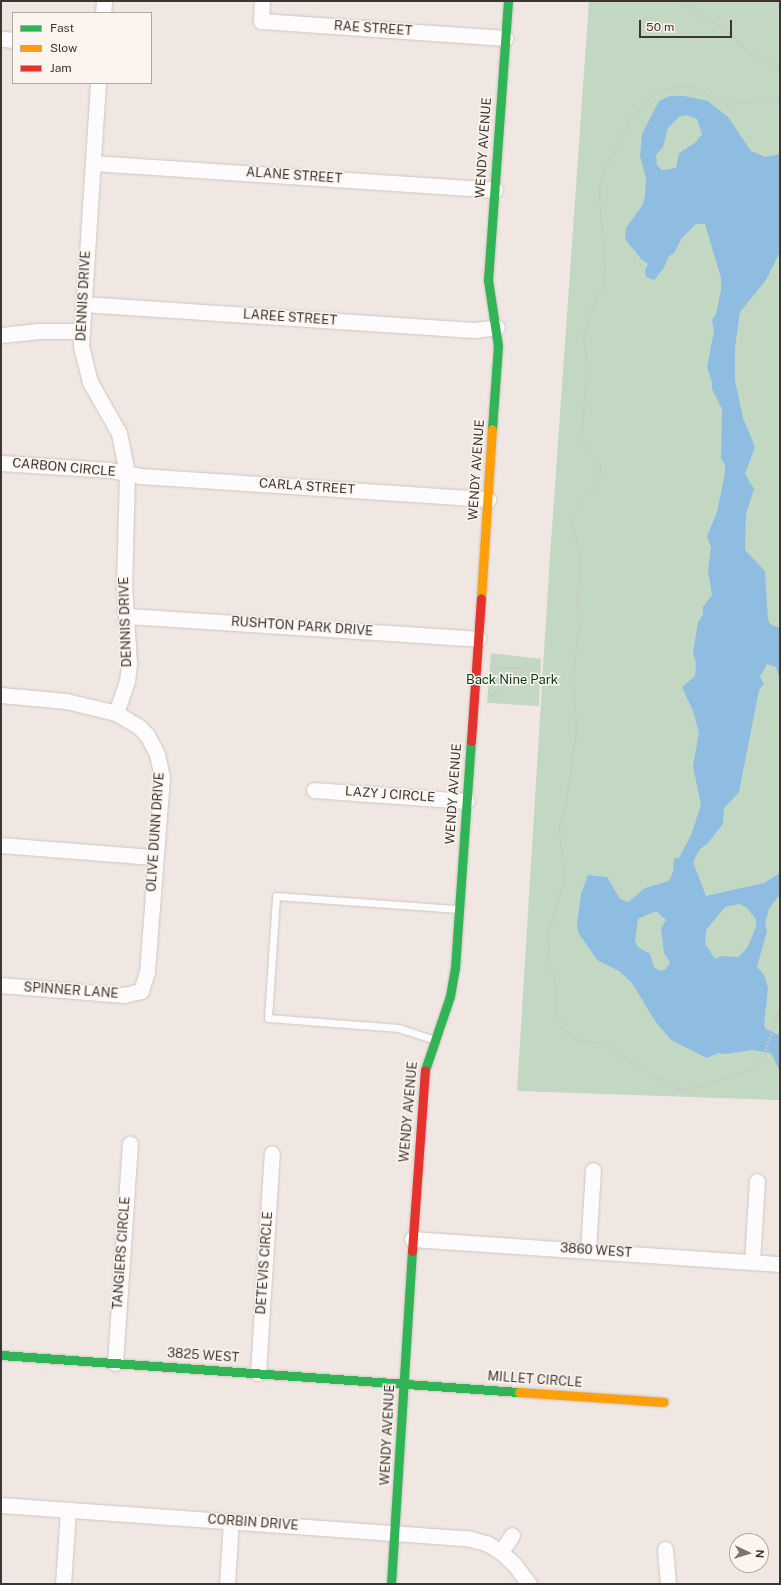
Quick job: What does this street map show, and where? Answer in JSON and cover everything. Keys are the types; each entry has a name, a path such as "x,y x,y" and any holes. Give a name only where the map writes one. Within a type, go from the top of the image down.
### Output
{"street":[{"path":"103,12 104,1"},
{"name":"RAE STREET","path":"262,1 261,21 505,38"},
{"name":"WENDY AVENUE","path":"391,1584 422,1084 433,1039 452,986 467,801 498,346 497,327 488,285 508,1"},
{"name":"DENNIS DRIVE","path":"98,84 81,332 87,373 119,433 127,474 124,584 128,672 116,713"},
{"name":"ALANE STREET","path":"93,163 494,190"},
{"name":"LAREE STREET","path":"83,304 466,330 497,327"},
{"path":"1,335 28,331 81,332"},
{"name":"CARBON CIRCLE","path":"1,463 127,474"},
{"name":"CARLA STREET","path":"127,474 488,499"},
{"name":"RUSHTON PARK DRIVE","path":"126,616 478,639"},
{"name":"OLIVE DUNN DRIVE","path":"1,695 66,701 116,713 139,727 147,735 160,765 162,789 155,857 147,972 141,991"},
{"name":"LAZY J CIRCLE","path":"314,790 467,801"},
{"path":"1,845 155,857"},
{"name":"SPINNER LANE","path":"1,985 123,995 141,991"},
{"name":"TANGIERS CIRCLE","path":"115,1363 130,1144"},
{"name":"DETEVIS CIRCLE","path":"258,1372 272,1153"},
{"path":"588,1251 593,1170"},
{"path":"752,1262 757,1181"},
{"name":"3860 WEST","path":"412,1239 780,1264"},
{"name":"3825 WEST","path":"1,1355 258,1372 404,1384"},
{"name":"MILLET CIRCLE","path":"404,1384 664,1402"},
{"name":"CORBIN DRIVE","path":"1,1506 467,1538 486,1543 501,1552 514,1564 528,1584"},
{"path":"63,1584 68,1510"},
{"path":"227,1584 231,1522"},
{"path":"501,1552 512,1535"},
{"path":"665,1549 668,1584"}],"lane":[{"path":"433,1039 399,1028 268,1018 276,896 459,909"}],"path":[{"path":"685,1 692,10 725,29 753,55 780,68"},
{"path":"780,100 728,104 689,85 663,90 644,103 629,120 621,141 607,164 599,189 605,274 604,285 596,296 584,335 587,368 581,443 600,467 601,475 596,487 580,501 572,520 581,575 577,595 579,626 573,680 577,729 565,810 559,829 565,879 548,935 550,960 556,987 558,1023 569,1035 614,1049 632,1063 678,1089 689,1089 752,1069 762,1062 774,1031 780,1007"},
{"path":"488,667 535,669"},
{"path":"485,699 501,691"},
{"path":"780,946 780,975"}],"green space":[{"path":"589,1 780,1 780,1100 517,1091 549,571"},
{"name":"Back Nine Park","path":"491,653 541,659 539,706 487,703"}],"water":[{"path":"670,96 684,96 708,101 728,117 751,151 765,157 780,154 780,252 766,280 740,312 735,347 735,380 743,418 755,447 745,474 754,489 746,514 745,550 765,571 768,620 770,624 780,628 780,681 776,667 767,664 760,677 764,684 759,690 739,792 724,808 723,824 707,844 699,850 693,862 706,896 764,883 780,873 780,894 769,909 765,923 767,931 757,967 764,975 768,988 764,1026 767,1030 780,1035 780,1072 771,1053 752,1050 727,1054 718,1053 707,1058 671,1040 655,1021 632,983 619,971 597,960 578,932 577,923 581,894 588,875 607,877 620,899 628,902 645,888 669,881 673,872 674,858 679,858 691,835 701,805 693,766 699,733 693,711 682,687 695,676 696,663 693,652 698,622 703,614 703,607 712,595 708,571 711,547 707,536 717,512 725,473 725,465 721,458 722,409 712,389 712,382 707,367 714,331 712,320 716,314 721,290 721,278 705,224 696,224 682,238 674,253 669,256 663,269 654,280 646,277 645,270 648,264 642,260 625,239 626,228 643,204 645,196 646,178 640,156 642,134 659,101","holes":["686,115 697,119 702,134 696,142 679,153 676,168 662,170 657,165 656,155 663,147 668,128 679,117","739,904 746,907 756,919 756,927 747,948 738,957 722,956 715,959 705,944 706,930 725,907","656,911 666,920 661,928 664,953 670,962 666,969 660,971 654,967 650,954 638,947 635,941 638,919"]}],"traffic: fast":[{"path":"492,429 498,346 488,280 508,1"},
{"path":"425,1070 450,996 455,968 471,741"},
{"path":"391,1584 412,1251"},
{"path":"1,1355 519,1392"}],"traffic: slow":[{"path":"481,598 492,429"},
{"path":"519,1392 664,1402"}],"traffic: jam":[{"path":"471,741 481,598"},
{"path":"412,1251 425,1070"}]}
